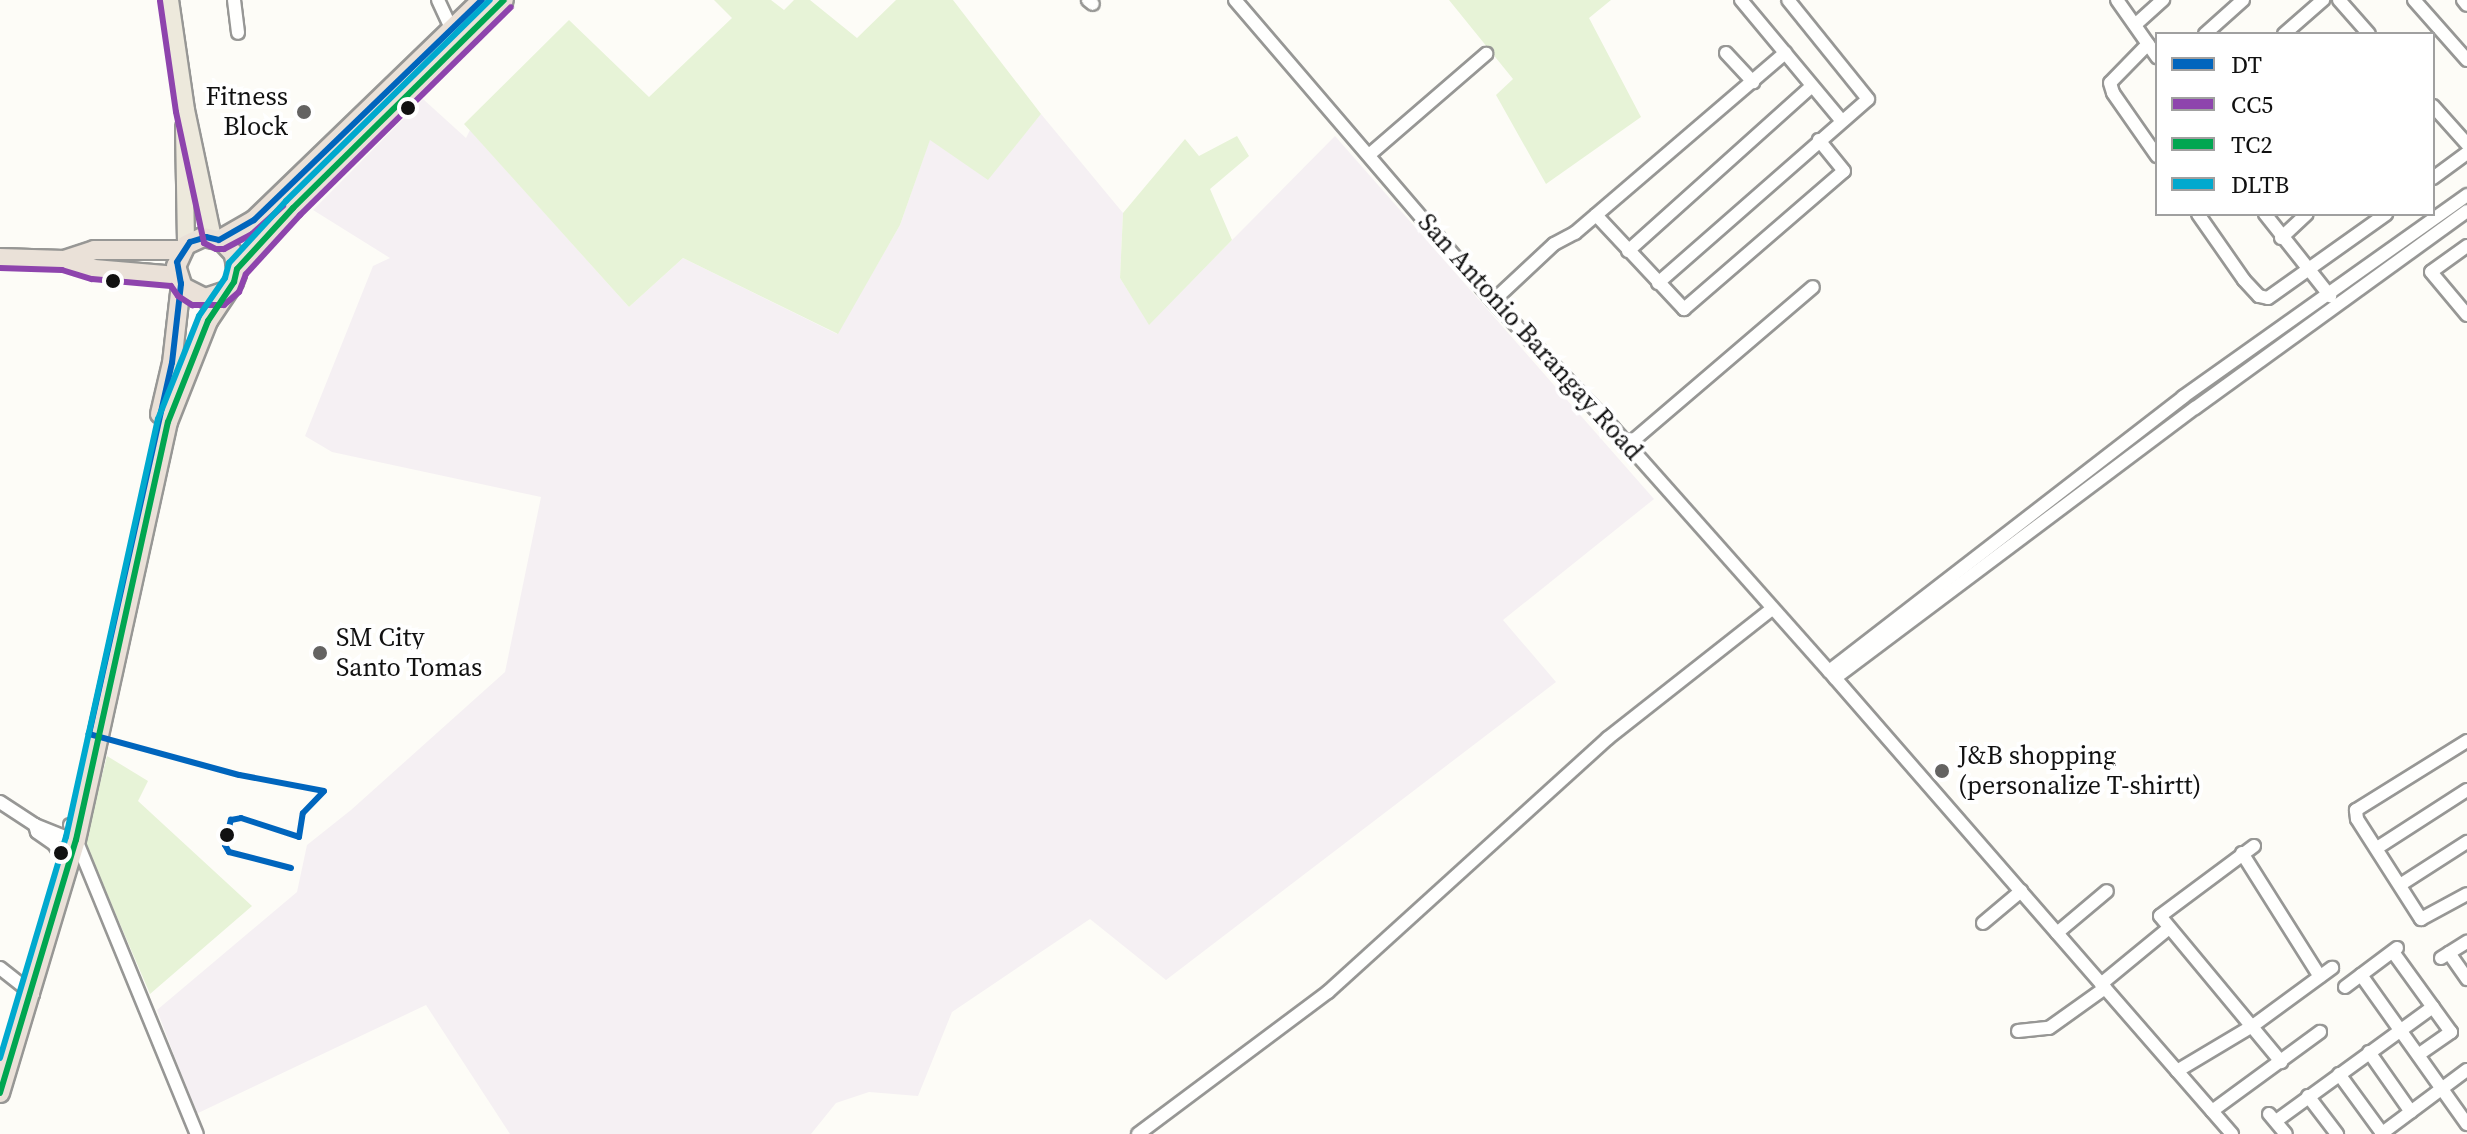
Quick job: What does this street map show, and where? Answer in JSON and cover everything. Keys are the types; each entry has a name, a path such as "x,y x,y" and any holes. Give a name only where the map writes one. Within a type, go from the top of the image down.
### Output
{"highway":[{"path":"64,260 94,250 184,248 200,238 216,239 254,220 482,0"},
{"path":"69,840 168,422 197,346 237,269 293,208 504,0"},
{"path":"216,239 233,251 237,269"},
{"path":"0,1093 4,1067 33,994 56,905 172,363 179,280 177,262 184,248"},
{"path":"0,258 64,260 94,269 179,280 189,293 205,298 227,291"}],"main road":[{"path":"170,0 186,110 216,239"},
{"path":"184,248 183,137 186,110"}],"street":[{"path":"234,0 238,33"},
{"path":"438,0 452,30"},
{"name":"San Antonio Barangay Road","path":"1235,0 1493,301 1628,445 1832,674 2232,1134"},
{"path":"1741,0 1841,120"},
{"path":"1658,283 1868,99 1788,0"},
{"path":"2117,0 2155,54"},
{"path":"2135,25 2163,0"},
{"path":"2207,32 2243,0"},
{"path":"2286,32 2323,0"},
{"path":"2339,0 2367,32"},
{"path":"2414,0 2467,60"},
{"path":"2463,0 2467,5"},
{"path":"2148,44 2110,83 2113,93 2155,153"},
{"path":"1726,53 1753,82"},
{"path":"1493,301 1554,244 1596,215 1785,53"},
{"path":"1369,155 1486,54"},
{"path":"1628,251 1811,87"},
{"path":"2435,108 2467,144"},
{"path":"1596,215 1684,309 1844,171 1819,140"},
{"path":"2435,177 2467,153"},
{"path":"1832,674 2183,397 2467,195"},
{"path":"1832,674 2467,211"},
{"path":"2199,216 2259,296 2274,297 2383,216"},
{"path":"2266,216 2337,305"},
{"path":"2281,238 2305,216"},
{"path":"2467,246 2431,272 2462,300 2467,315"},
{"path":"1628,445 1813,287"},
{"path":"1138,1134 1328,992 1608,738 1772,609"},
{"path":"2467,741 2356,810 2357,819 2421,919 2467,894"},
{"path":"2377,848 2467,790"},
{"path":"0,802 35,825 69,840 197,1134"},
{"path":"35,825 37,832 54,844 69,840"},
{"path":"2400,885 2467,842"},
{"path":"2281,1062 2254,1025 2160,916 2248,850 2320,977"},
{"path":"1983,923 2021,891"},
{"path":"2057,933 2107,891"},
{"path":"2018,1031 2049,1028 2169,928"},
{"path":"2467,942 2445,955 2467,979"},
{"path":"2345,987 2397,949 2451,1032 2418,1055"},
{"path":"0,968 33,994"},
{"path":"2177,1071 2254,1025 2332,968"},
{"path":"2361,975 2467,1127 2461,1134"},
{"path":"2286,1134 2272,1118 2433,1007"},
{"path":"2212,1111 2320,1032"},
{"path":"2369,1052 2411,1112"},
{"path":"2339,1074 2382,1134 2467,1070"},
{"path":"2308,1096 2337,1134"}],"shaded area":[{"path":"423,99 466,138 470,130 629,307 683,258 837,334 900,225 930,139 988,179 1041,114 1123,213 1120,278 1149,324 1335,136 1654,499 1503,620 1556,682 1166,980 1090,919 952,1012 918,1096 869,1092 836,1103 811,1134 510,1134 426,1005 196,1114 157,1010 297,892 307,845 351,810 505,672 541,497 332,452 305,436 373,266 390,258 313,210"}],"green space":[{"path":"714,0 771,0 784,10 794,0 810,0 857,38 896,0 953,0 1041,114 988,180 930,140 900,225 838,334 683,258 629,307 464,124 569,20 649,97 732,18"},
{"path":"1449,0 1611,0 1589,18 1641,117 1546,184 1496,95 1513,79"},
{"path":"1237,136 1249,156 1210,189 1232,240 1149,325 1120,278 1123,213 1185,139 1199,156"},
{"path":"107,756 148,781 138,801 252,906 150,994 85,842"}],"transit line":[{"name":"DT","path":"324,791 239,775 89,734 172,363 181,284 177,262 190,242 206,237 219,240 254,220 482,0"},
{"name":"DLTB","path":"0,1058 66,837 158,419 199,316 225,278 229,263 286,201 490,0"},
{"name":"TC2","path":"0,1093 76,840 168,422 208,321 234,282 237,269 293,208 504,0"},
{"name":"CC5","path":"160,1 176,112 204,243 224,249 252,234 283,206"},
{"name":"CC5","path":"0,268 62,270 92,279 171,286 178,296 192,305 224,305 239,292 246,274 300,215 511,7"},
{"name":"DT","path":"291,868 229,852 225,845 231,820 241,818 299,837 303,813 324,791"}],"place":[{"name":"Fitness Block","path":"304,112"},
{"name":"SM City Santo Tomas","path":"320,653"},
{"name":"J&B shopping (personalize T-shirtt)","path":"1942,771"}]}
